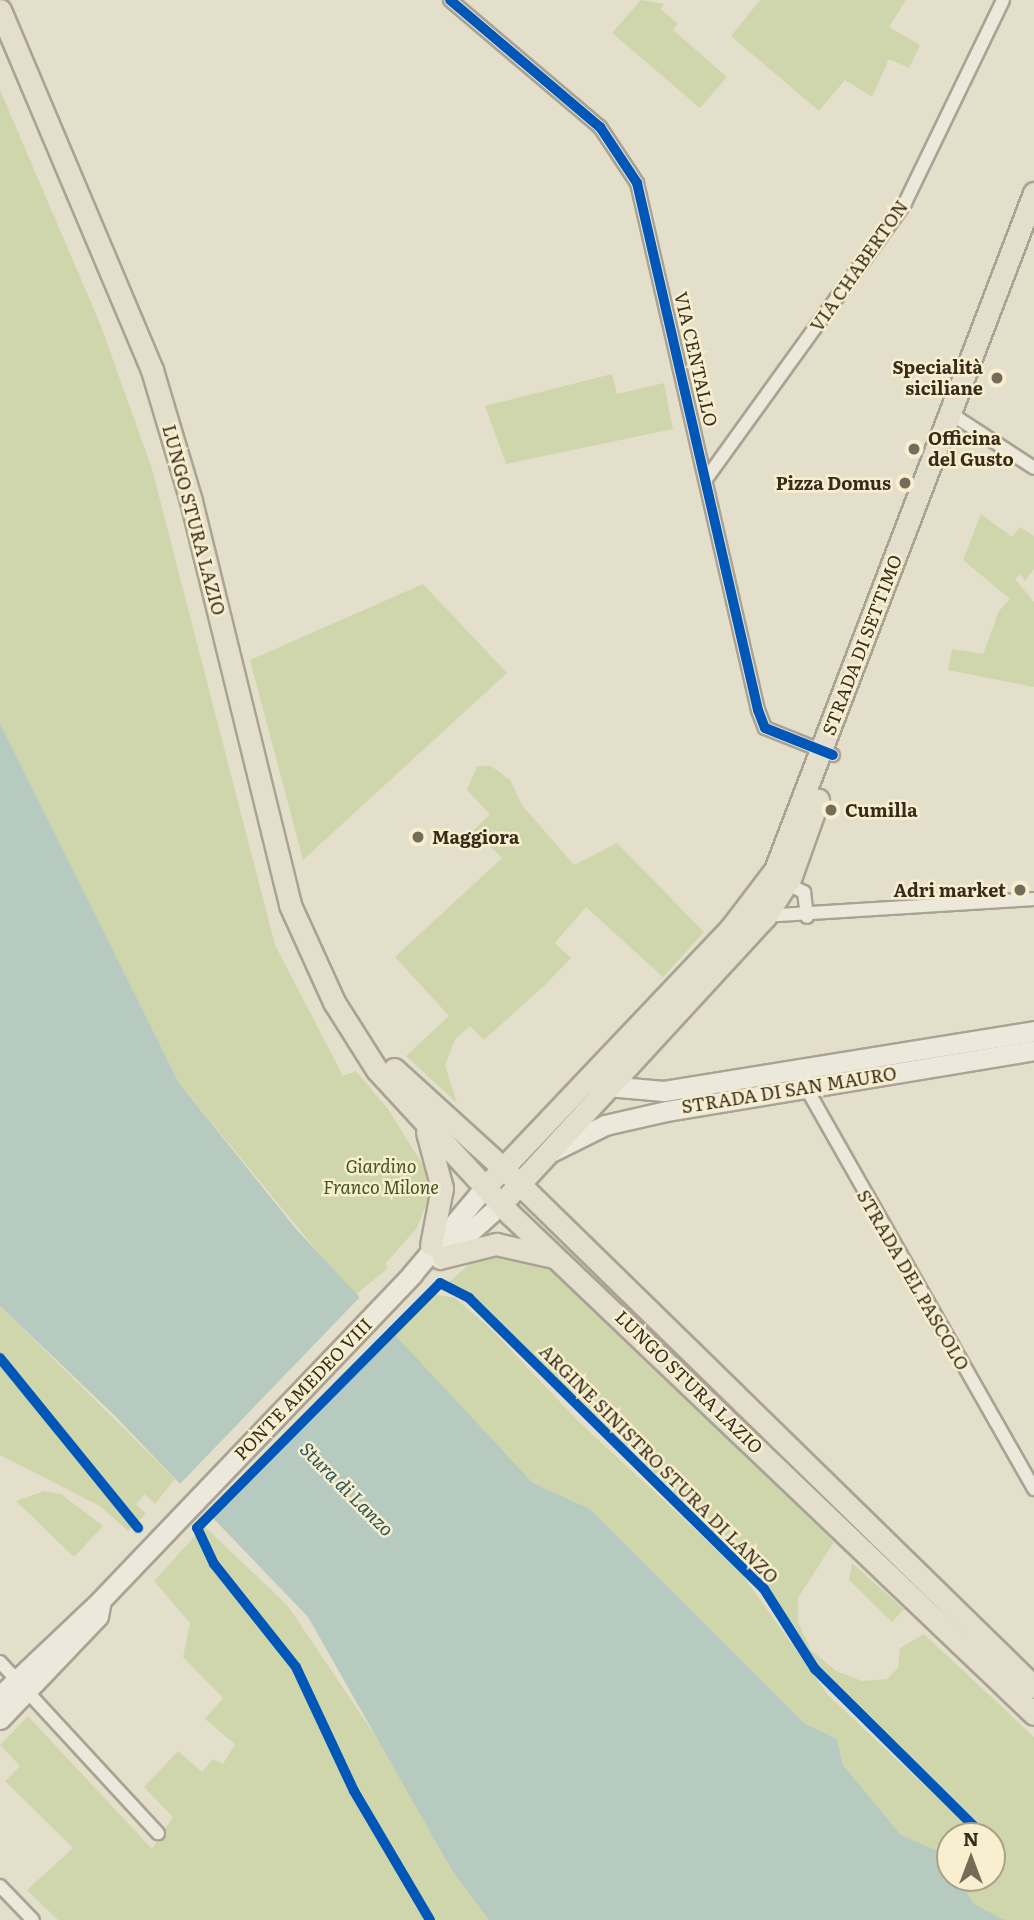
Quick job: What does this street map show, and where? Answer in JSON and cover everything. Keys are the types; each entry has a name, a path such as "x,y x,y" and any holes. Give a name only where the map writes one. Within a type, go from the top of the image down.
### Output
{"main road":[{"name":"LUNGO STURA LAZIO","path":"0,10 152,370 191,501 290,905 323,984 358,1039 423,1120 501,1204 1034,1714"},
{"name":"STRADA DI SETTIMO","path":"597,1086 632,1057 755,914 779,881 956,415 1034,193"},
{"name":"STRADA DI SETTIMO","path":"956,415 1034,227"},
{"name":"STRADA DI SETTIMO","path":"597,1086 755,914"},
{"name":"STRADA DI SAN MAURO","path":"550,1152 605,1125 799,1079 1034,1031"},
{"name":"LUNGO STURA LAZIO","path":"358,1039 504,1169 1034,1687"},
{"name":"STRADA DI SAN MAURO","path":"597,1086 653,1091 799,1079 1034,1050"},
{"path":"632,1057 637,1080 653,1091"},
{"path":"437,1251 501,1204 520,1185 550,1152 597,1086"},
{"path":"437,1251 485,1187 597,1086"},
{"path":"423,1120 442,1188 437,1251"},
{"path":"437,1251 496,1244 559,1259"},
{"name":"PONTE AMEDEO VIII","path":"22,1684 413,1273 437,1251"},
{"path":"0,1696 22,1684"},
{"path":"0,1719 22,1684"}],"street":[{"name":"VIA CENTALLO","path":"450,0 600,127 637,183 765,728 827,753"},
{"name":"VIA CHABERTON","path":"706,479 905,202 1003,0"},
{"path":"956,415 1034,468"},
{"path":"779,881 808,900 807,917"},
{"path":"755,914 807,917 1034,899"},
{"name":"STRADA DEL PASCOLO","path":"799,1079 1034,1489"},
{"path":"0,1662 158,1833"},
{"path":"0,1886 33,1920"}],"green space":[{"path":"641,0 664,4 661,9 678,24 673,30 727,77 700,108 612,33"},
{"path":"760,0 906,0 889,27 920,45 909,68 889,59 872,97 845,80 819,111 731,36"},
{"name":"Giardino Franco Milone","path":"0,90 101,326 152,469 275,945 343,1076 356,1071 388,1109 426,1170 428,1200 417,1228 385,1264 388,1268 354,1296 179,1083 0,723"},
{"path":"612,374 617,394 664,383 673,429 506,464 485,406"},
{"path":"981,514 1012,537 1020,527 1034,536 1034,569 1025,581 1020,574 1015,579 1034,602 1034,687 948,670 952,649 983,654 999,611 1010,599 963,560"},
{"path":"423,584 507,673 303,860 250,660"},
{"path":"477,766 491,766 510,780 522,805 574,865 617,843 704,932 663,977 586,907 555,943 571,958 545,985 484,1040 470,1026 456,1038 445,1065 457,1103 406,1056 449,1016 395,957 502,858 473,831 490,814 467,790"},
{"path":"482,1253 532,1257 573,1288 834,1542 798,1598 798,1622 811,1650 836,1671 862,1681 887,1679 898,1668 900,1648 924,1634 1034,1737 1034,1920 1005,1920 974,1904 967,1892 1006,1892 1006,1822 977,1822 821,1670 761,1578 474,1296 448,1283"},
{"path":"433,1294 455,1298 490,1328 581,1424 739,1570 828,1695 963,1822 936,1822 936,1850 901,1835 843,1765 837,1739 804,1723 590,1509 533,1483 393,1334"},
{"path":"0,1306 175,1479 155,1504 145,1494 136,1504 146,1514 128,1531 100,1506 0,1455"},
{"path":"44,1491 61,1494 103,1526 74,1557 16,1501"},
{"path":"204,1526 288,1606 395,1765 453,1872 489,1920 58,1920 27,1890 73,1848 5,1781 20,1766 0,1745 28,1716 152,1849 173,1817 144,1787 178,1751 202,1772 213,1759 223,1764 235,1744 205,1719 223,1698 183,1657 190,1623 154,1581"},
{"path":"852,1563 904,1609 892,1622 849,1580"}],"water":[{"name":"Stura di Lanzo","path":"0,723 179,1083 296,1229 533,1483 590,1509 804,1723 837,1739 843,1765 901,1835 936,1850 936,1892 967,1892 974,1904 1005,1920 489,1920 453,1872 308,1617 114,1415 0,1306"}],"pier":[{"path":"360,1297 396,1331 210,1519 177,1487"}],"cycle path":[{"path":"450,0 600,127 637,183 758,710 765,728 833,755"},
{"name":"ARGINE SINISTRO STURA DI LANZO","path":"430,1920 354,1791 296,1667 214,1564 197,1528 440,1283 469,1298 764,1589 815,1669 970,1822"},
{"path":"0,1358 138,1528"}],"place":[{"name":"Specialità siciliane","path":"997,378"},
{"name":"Officina del Gusto","path":"914,449"},
{"name":"Pizza Domus","path":"905,483"},
{"name":"Cumilla","path":"831,810"},
{"name":"Maggiora","path":"418,837"},
{"name":"Adri market","path":"1020,890"}]}
